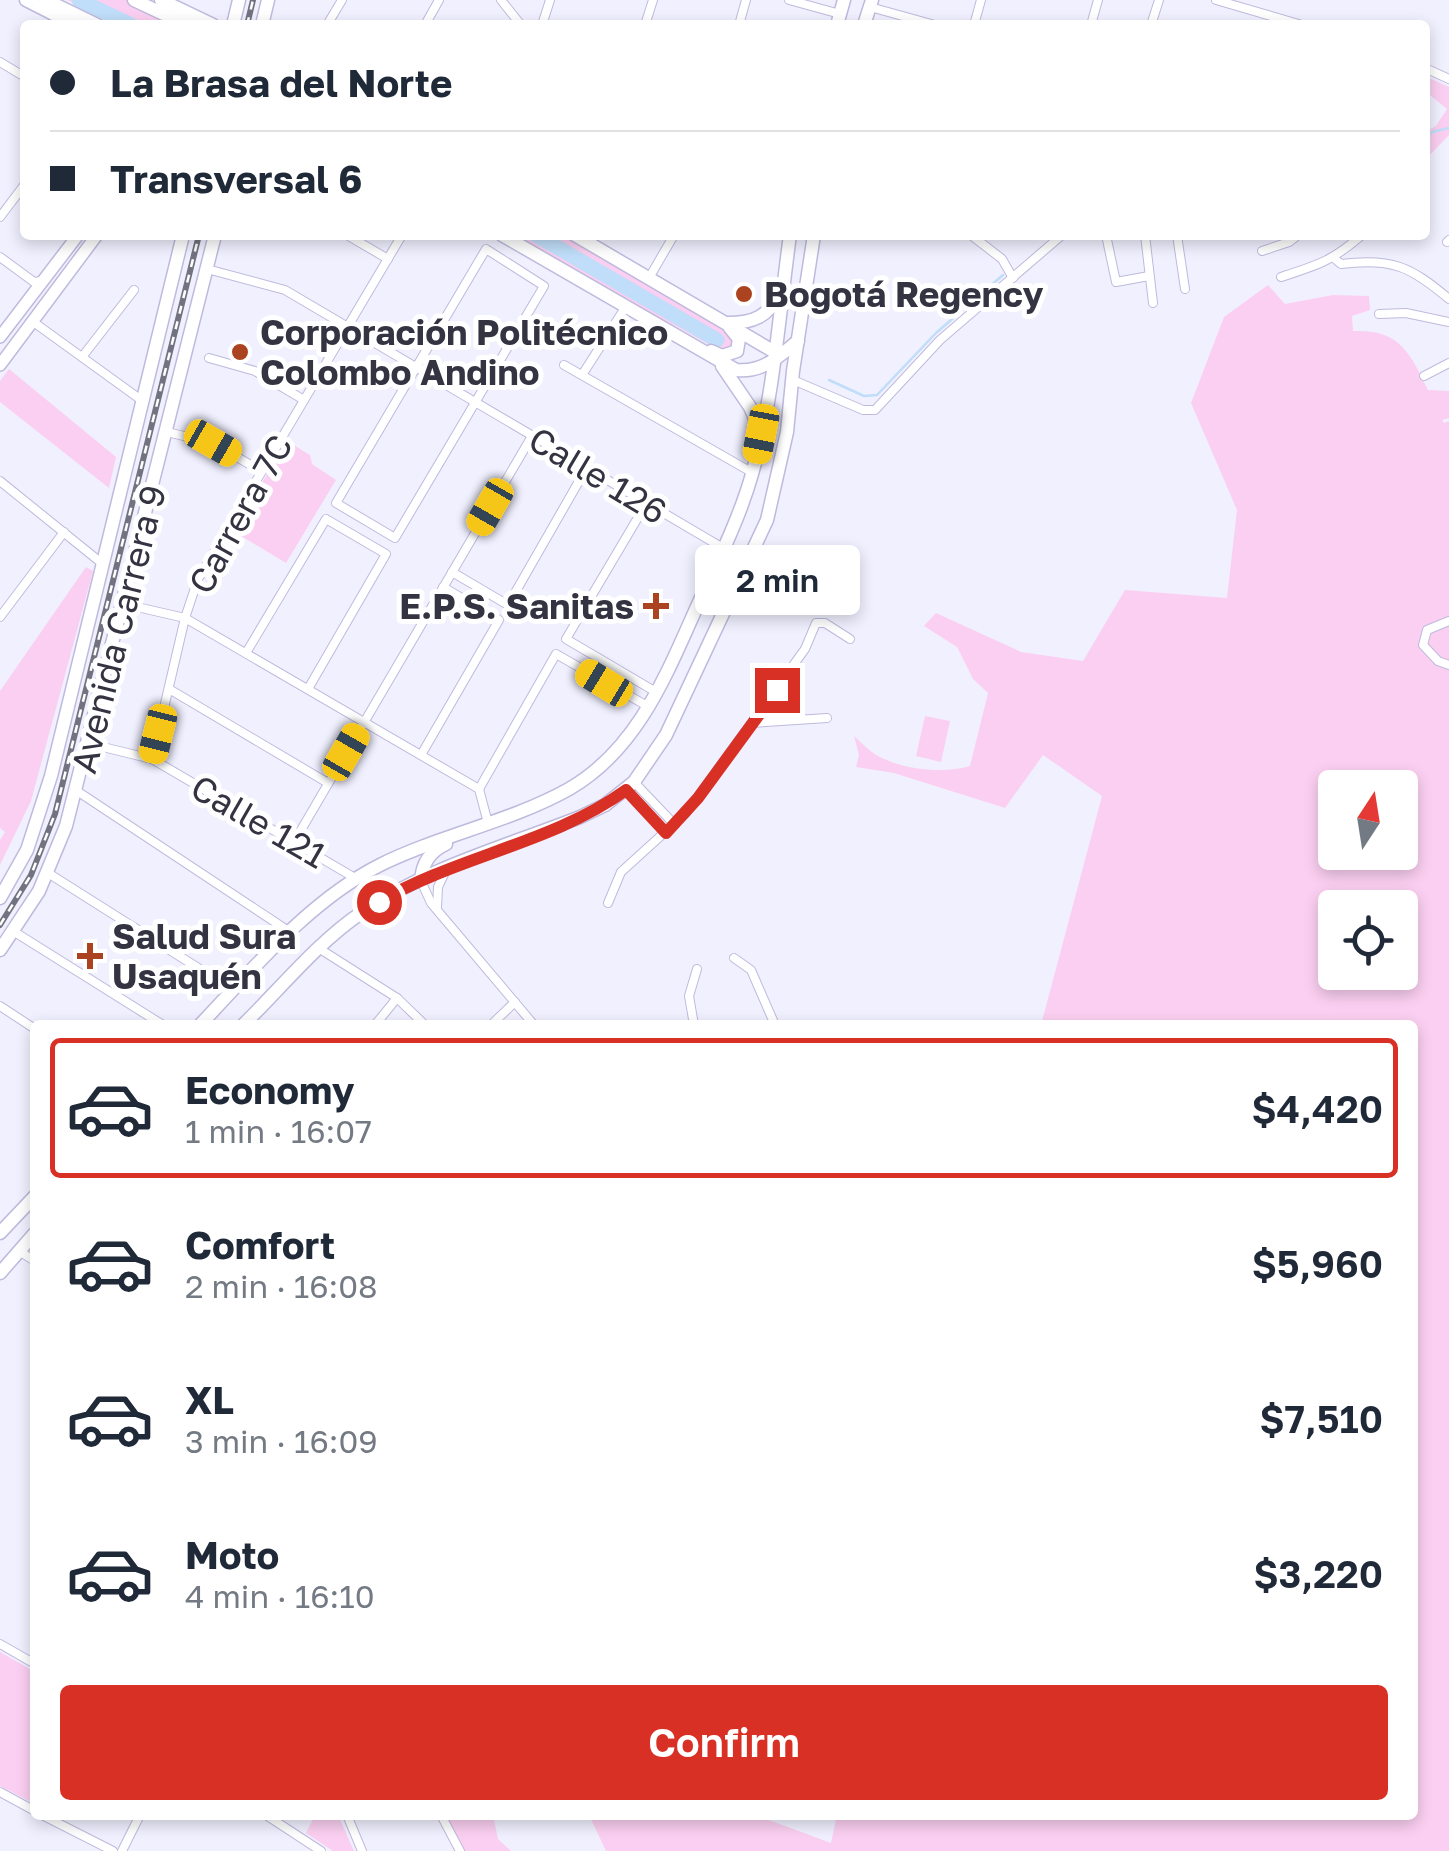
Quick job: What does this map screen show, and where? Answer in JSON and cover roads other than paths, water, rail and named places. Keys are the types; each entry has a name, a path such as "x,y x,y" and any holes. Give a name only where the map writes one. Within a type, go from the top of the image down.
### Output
{"main road":[{"path":"26,0 65,20"},
{"path":"46,0 87,20"},
{"path":"134,0 176,20"},
{"path":"167,3 190,20"},
{"path":"167,3 203,20"},
{"path":"0,336 74,240"},
{"path":"0,365 93,240"},
{"name":"Avenida Carrera 9","path":"0,898 20,865 36,826 182,240"},
{"name":"Avenida Carrera 9","path":"0,950 48,873 76,792 214,240"},
{"path":"510,240 720,364 747,372 798,340"},
{"path":"584,240 727,323 776,356 793,376"},
{"path":"205,1020 290,932 355,878 421,846 568,790 619,748 657,693 724,548 752,473 776,356 789,240"},
{"path":"249,1020 362,912 446,870 580,818 630,786 673,722 767,520 780,471 813,240"},
{"path":"727,323 760,318 774,304 783,286"},
{"path":"642,317 672,328 717,354 734,353 740,344 737,335 703,309"},
{"path":"720,364 750,407 761,434"},
{"path":"422,881 423,867 435,848 512,813"},
{"path":"0,1233 30,1201"},
{"path":"0,1273 30,1240"}],"street":[{"path":"501,0 517,20"},
{"path":"789,0 841,13"},
{"path":"1216,0 1245,4 1284,20"},
{"path":"871,4 920,20"},
{"path":"1260,20 1262,14"},
{"path":"0,217 20,191"},
{"path":"356,240 388,259"},
{"name":"Carrera 7C","path":"152,759 198,579 399,240"},
{"path":"649,278 671,240"},
{"path":"978,240 1002,259 1013,278"},
{"path":"793,376 869,412 884,403 940,340 1056,240"},
{"path":"1107,240 1116,282 1149,276"},
{"path":"1145,240 1153,303"},
{"path":"1178,240 1186,289"},
{"path":"1262,251 1292,240"},
{"path":"1280,277 1335,259 1354,240"},
{"path":"486,249 544,286 394,538 336,504 416,368 486,249"},
{"path":"0,257 37,285"},
{"path":"1335,259 1341,264 1398,264 1427,280 1449,299"},
{"name":"Calle 126","path":"207,269 285,290 724,548"},
{"path":"82,357 134,290"},
{"path":"582,375 625,308"},
{"path":"1379,314 1406,313 1449,322"},
{"path":"32,321 144,402"},
{"path":"208,358 255,371 304,400"},
{"path":"1424,376 1449,364"},
{"path":"564,366 752,473"},
{"path":"167,432 213,443 262,471"},
{"path":"294,842 532,436"},
{"path":"452,572 508,604 586,469"},
{"path":"0,481 104,565"},
{"path":"646,504 566,639 657,693"},
{"path":"246,653 326,519 386,554 308,689"},
{"path":"0,617 64,532"},
{"path":"422,755 499,620 443,587"},
{"path":"124,604 186,618 479,789 488,822"},
{"path":"1449,621 1427,630 1422,645 1438,661 1449,665"},
{"path":"608,903 621,872 675,825 698,798 805,650 816,623 825,623 850,639"},
{"path":"479,789 556,654 648,707"},
{"path":"169,689 328,783"},
{"path":"752,723 827,718"},
{"name":"Calle 121","path":"106,748 152,759 355,878"},
{"path":"630,786 675,825"},
{"path":"630,786 666,833"},
{"path":"76,792 290,932"},
{"path":"438,912 436,894 446,870"},
{"path":"48,873 233,990"},
{"path":"422,881 424,894 530,1020"},
{"path":"13,931 155,1020"},
{"path":"320,949 397,998 420,1020"},
{"path":"734,958 752,970 773,1020"},
{"path":"693,1020 688,996 697,969"},
{"path":"379,1020 397,998"},
{"path":"496,1020 515,1002"},
{"path":"0,1006 30,1026"},
{"path":"20,1251 30,1258"},
{"path":"0,1644 30,1661"},
{"path":"0,1792 30,1808"},
{"path":"52,1820 113,1851"},
{"path":"122,1851 138,1820"},
{"path":"272,1820 306,1847 321,1851"},
{"path":"350,1820 362,1851"},
{"path":"444,1820 460,1851"}],"waterway":[{"path":"79,0 121,20"},
{"path":"1430,134 1449,128"},
{"path":"545,240 717,340"},
{"path":"829,380 864,396 877,395 936,333 1003,275"}],"railway":[{"path":"248,20 253,0"},
{"path":"0,925 31,875 55,814 198,240"}],"place":[{"name":"Bogotá Regency","path":"744,294"},
{"name":"Corporación Politécnico Colombo Andino","path":"240,352"},
{"name":"E.P.S. Sanitas","path":"656,606"},
{"name":"Salud Sura Usaquén","path":"90,956"}]}
